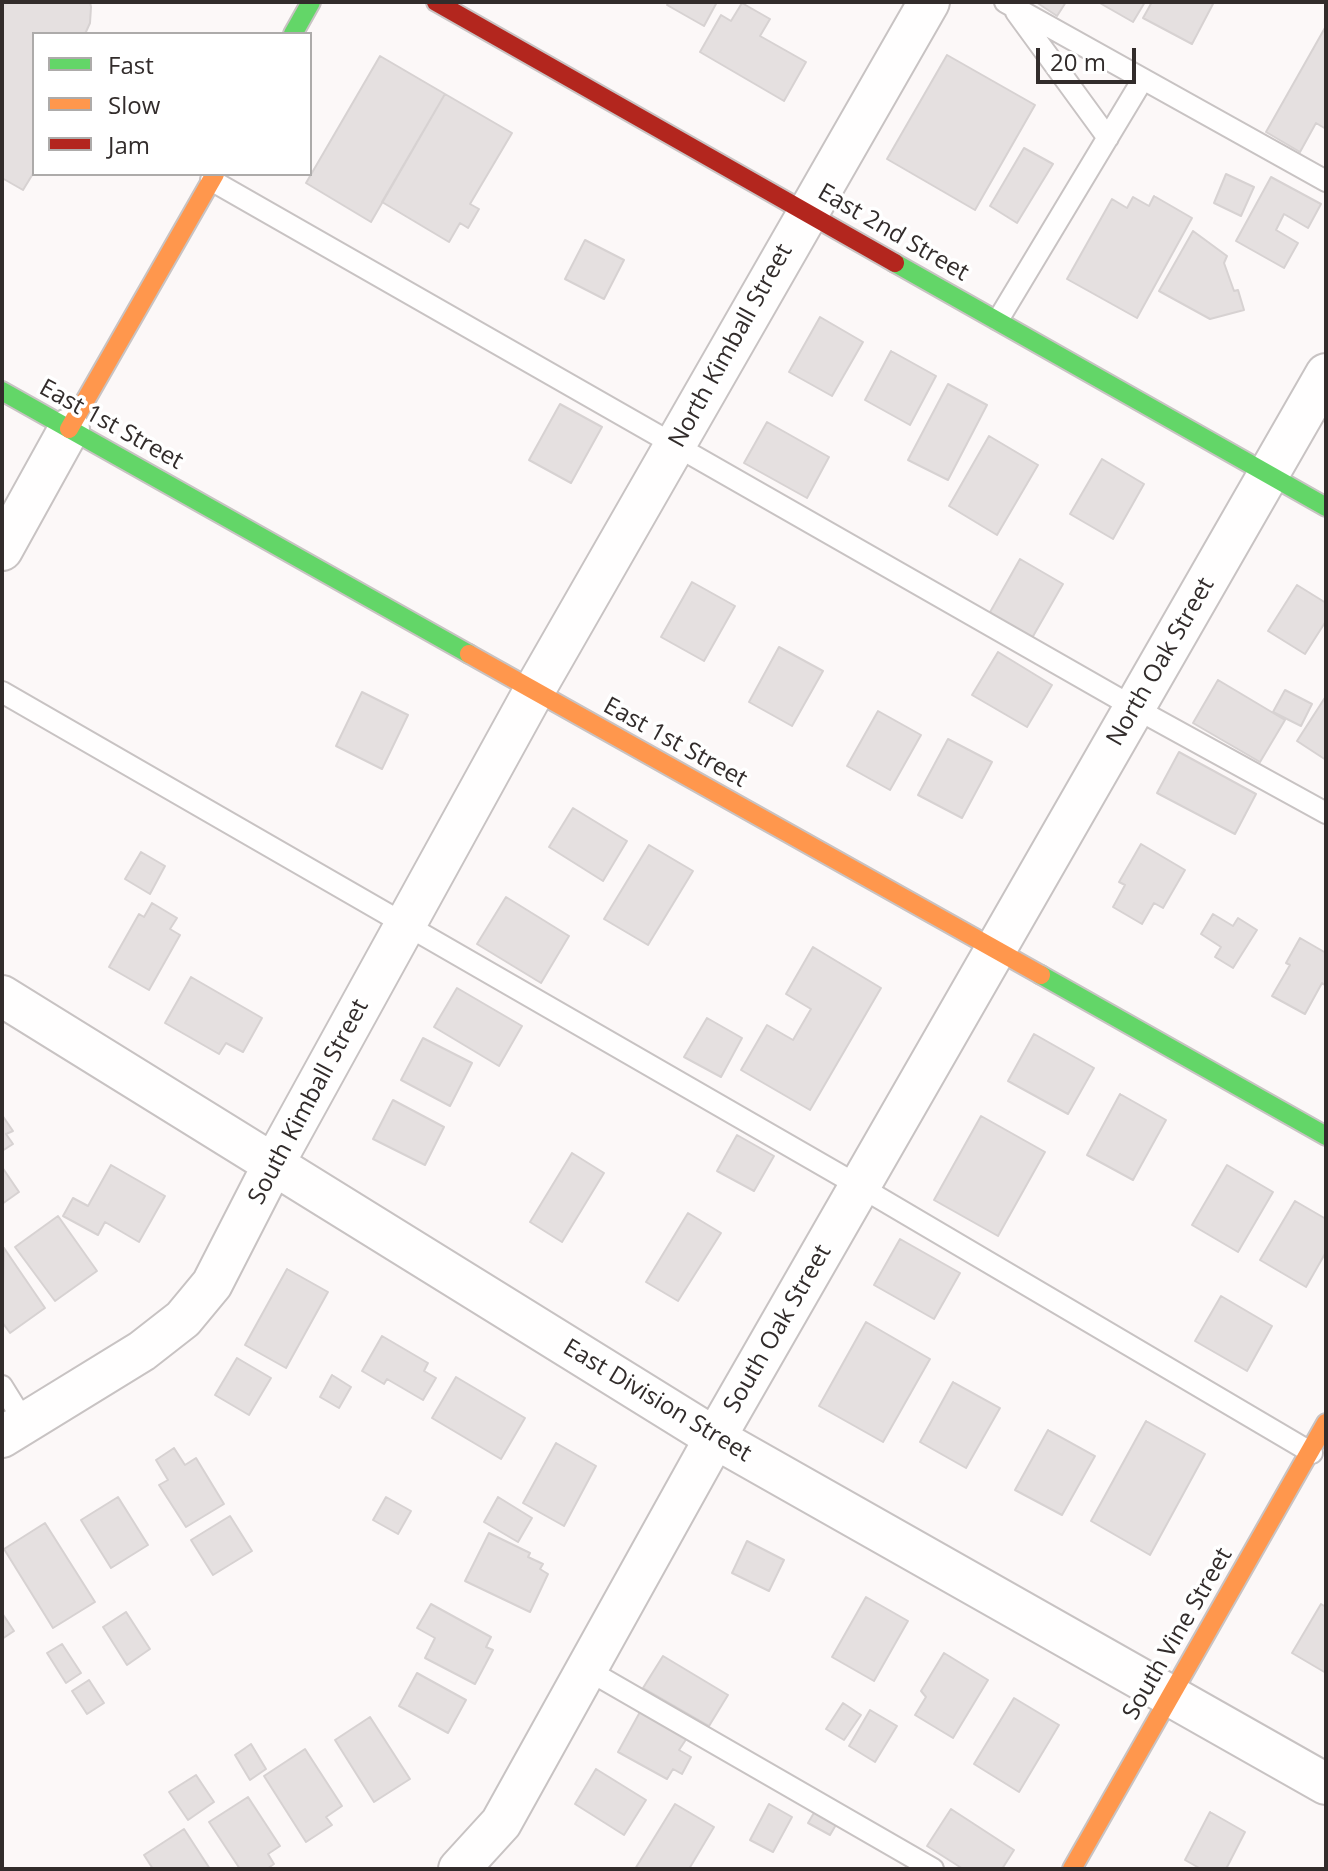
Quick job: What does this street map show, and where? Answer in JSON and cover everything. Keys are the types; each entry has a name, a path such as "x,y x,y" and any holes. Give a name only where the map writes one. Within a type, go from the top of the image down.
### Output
{"main road":[{"path":"294,32 311,2"},
{"name":"East 2nd Street","path":"436,2 1326,507"},
{"path":"69,429 213,177"},
{"name":"East 1st Street","path":"2,391 1326,1136"},
{"name":"South Vine Street","path":"1072,1869 1170,1696 1318,1456 1326,1423"}],"street":[{"name":"North Kimball Street","path":"534,691 929,2"},
{"name":"North Oak Street","path":"995,950 1326,374"},
{"path":"2,550 69,429"},
{"name":"South Kimball Street","path":"14,1430 142,1351 183,1319 212,1284 273,1165 534,691"},
{"name":"South Oak Street","path":"470,1865 501,1823 715,1438 995,950"},
{"name":"East Division Street","path":"2,996 715,1438 1326,1784"}],"lane":[{"path":"1008,4 1326,181"},
{"path":"1008,4 1108,138"},
{"path":"998,320 1143,79"},
{"path":"213,177 1135,708 1326,813"},
{"path":"2,692 859,1186 1318,1456"},
{"path":"2,1386 14,1430"},
{"path":"586,1669 933,1869"}],"building":[{"path":"2,2 90,2 90,23 86,32 32,32 32,175 23,190 2,178"},
{"path":"669,2 717,2 704,26 667,5"},
{"path":"1036,2 1066,2 1057,16"},
{"path":"1098,2 1145,2 1133,22"},
{"path":"1152,2 1214,2 1192,44 1143,18"},
{"path":"742,3 770,19 760,36 806,62 784,101 700,52 721,15 731,21"},
{"path":"1326,26 1326,129 1316,123 1300,152 1266,132"},
{"path":"947,55 1035,105 975,210 887,159"},
{"path":"380,56 445,94 371,222 306,183"},
{"path":"445,94 512,133 470,204 479,209 468,228 460,223 449,242 382,202"},
{"path":"1024,148 1053,164 1017,223 990,206"},
{"path":"1226,174 1254,187 1241,216 1214,203"},
{"path":"1271,177 1321,204 1308,228 1284,214 1276,230 1298,243 1284,268 1236,241"},
{"path":"1154,196 1192,218 1137,318 1067,279 1112,199 1127,208 1133,197 1149,206"},
{"path":"1193,231 1227,256 1224,263 1244,310 1210,319 1159,291"},
{"path":"585,240 624,260 604,299 565,279"},
{"path":"820,317 863,342 832,396 789,372"},
{"path":"891,351 936,376 910,425 865,400"},
{"path":"948,384 987,405 948,480 908,460"},
{"path":"560,404 602,427 571,483 529,460"},
{"path":"767,422 829,457 807,498 744,463"},
{"path":"989,436 1038,465 997,535 949,506"},
{"path":"1102,459 1144,484 1113,539 1070,514"},
{"path":"1020,559 1063,584 1032,638 989,614"},
{"path":"692,582 735,606 704,661 661,637"},
{"path":"1297,585 1326,603 1326,621 1305,654 1268,631"},
{"path":"779,647 823,671 792,726 749,702"},
{"path":"998,652 1052,685 1027,727 972,695"},
{"path":"1218,680 1285,720 1260,762 1193,723"},
{"path":"1285,690 1312,704 1301,726 1273,712"},
{"path":"362,692 408,715 382,769 336,746"},
{"path":"1326,696 1326,760 1297,741"},
{"path":"878,711 921,735 890,790 847,766"},
{"path":"948,739 992,762 962,818 918,795"},
{"path":"1179,752 1256,794 1235,834 1157,793"},
{"path":"573,808 627,841 603,881 549,847"},
{"path":"1141,844 1185,870 1163,908 1154,903 1142,924 1113,907 1125,885 1119,882"},
{"path":"649,845 693,871 648,945 604,919"},
{"path":"141,852 165,866 150,894 125,879"},
{"path":"506,897 569,936 541,983 477,944"},
{"path":"152,903 177,918 170,929 180,935 149,990 109,967 139,914 144,917"},
{"path":"1213,914 1233,926 1238,918 1257,930 1233,968 1215,957 1221,947 1201,934"},
{"path":"1300,938 1326,953 1326,986 1322,983 1305,1014 1272,996 1290,965 1286,963"},
{"path":"813,947 881,988 810,1110 741,1070 767,1025 793,1040 811,1009 786,994"},
{"path":"191,977 262,1018 243,1052 226,1043 219,1054 165,1023"},
{"path":"457,988 522,1026 499,1066 434,1027"},
{"path":"707,1018 742,1038 721,1077 684,1057"},
{"path":"1034,1034 1094,1068 1068,1114 1008,1081"},
{"path":"423,1038 472,1063 450,1106 401,1080"},
{"path":"1120,1094 1166,1120 1133,1180 1087,1155"},
{"path":"393,1100 444,1127 425,1165 373,1139"},
{"path":"2,1115 13,1131 6,1134 13,1144 2,1151"},
{"path":"981,1116 1045,1152 998,1236 934,1200"},
{"path":"737,1135 774,1156 754,1191 717,1171"},
{"path":"572,1153 604,1173 562,1242 530,1222"},
{"path":"111,1165 165,1196 139,1242 105,1222 98,1235 63,1216 73,1198 88,1206"},
{"path":"1227,1165 1273,1192 1238,1252 1192,1225"},
{"path":"2,1167 19,1192 2,1204"},
{"path":"1295,1201 1326,1219 1326,1252 1306,1287 1260,1260"},
{"path":"688,1213 721,1233 678,1301 646,1282"},
{"path":"58,1216 97,1271 55,1301 15,1247"},
{"path":"900,1239 960,1273 934,1319 874,1285"},
{"path":"4,1248 45,1308 10,1333 2,1322"},
{"path":"287,1269 328,1292 286,1368 245,1345"},
{"path":"1221,1296 1272,1326 1247,1371 1195,1341"},
{"path":"866,1322 930,1359 883,1442 819,1406"},
{"path":"382,1336 428,1363 424,1371 436,1378 423,1400 387,1379 384,1384 362,1371"},
{"path":"237,1358 271,1378 249,1415 215,1395"},
{"path":"332,1375 351,1387 339,1408 320,1397"},
{"path":"456,1377 525,1418 501,1459 432,1418"},
{"path":"953,1382 1000,1408 966,1468 920,1442"},
{"path":"1146,1421 1205,1454 1150,1555 1091,1521"},
{"path":"1048,1430 1095,1456 1062,1515 1015,1490"},
{"path":"556,1443 596,1466 564,1526 523,1503"},
{"path":"174,1448 185,1465 196,1458 224,1504 186,1527 159,1485 168,1480 156,1460"},
{"path":"118,1497 148,1545 111,1568 81,1520"},
{"path":"386,1497 411,1511 398,1534 373,1520"},
{"path":"498,1497 532,1518 518,1542 484,1522"},
{"path":"230,1516 252,1551 213,1575 191,1540"},
{"path":"45,1523 95,1602 53,1628 4,1549"},
{"path":"489,1533 530,1553 528,1557 543,1564 540,1569 548,1574 530,1612 465,1581"},
{"path":"747,1541 784,1560 769,1591 732,1573"},
{"path":"866,1597 908,1621 874,1681 832,1657"},
{"path":"431,1604 491,1637 486,1647 493,1650 475,1684 425,1658 435,1638 417,1628"},
{"path":"1321,1604 1326,1607 1326,1673 1292,1653"},
{"path":"126,1612 150,1649 127,1665 103,1627"},
{"path":"2,1613 14,1631 2,1639"},
{"path":"62,1644 81,1673 66,1683 47,1653"},
{"path":"944,1653 988,1680 953,1738 915,1715 926,1697 921,1691"},
{"path":"663,1656 728,1695 709,1726 643,1688"},
{"path":"417,1673 466,1700 448,1733 399,1706"},
{"path":"89,1680 104,1703 87,1714 72,1691"},
{"path":"1014,1698 1059,1725 1019,1792 974,1764"},
{"path":"843,1703 861,1715 844,1740 826,1729"},
{"path":"870,1710 897,1726 875,1762 849,1746"},
{"path":"640,1712 687,1738 679,1750 691,1757 682,1774 673,1769 667,1779 618,1752"},
{"path":"370,1717 410,1779 374,1802 335,1740"},
{"path":"251,1744 266,1769 250,1780 235,1755"},
{"path":"305,1749 342,1806 326,1817 332,1825 306,1842 264,1776"},
{"path":"596,1769 646,1800 624,1835 575,1804"},
{"path":"196,1775 214,1802 188,1820 169,1792"},
{"path":"248,1797 280,1846 268,1854 274,1864 267,1869 240,1869 209,1822"},
{"path":"675,1804 714,1827 689,1869 635,1869"},
{"path":"769,1804 792,1817 773,1852 750,1840"},
{"path":"818,1806 840,1818 830,1835 808,1823"},
{"path":"951,1809 1014,1850 1002,1869 963,1869 927,1846"},
{"path":"1210,1812 1245,1832 1226,1869 1201,1869 1185,1860"},
{"path":"184,1829 210,1869 153,1869 144,1855"}],"traffic: fast":[{"path":"294,32 311,2"},
{"path":"895,263 1326,507"},
{"path":"2,391 469,654"},
{"path":"1041,975 1326,1136"}],"traffic: slow":[{"path":"69,429 214,176"},
{"path":"469,654 1041,975"},
{"path":"1072,1869 1326,1423"}],"traffic: jam":[{"path":"436,2 895,263"}]}
